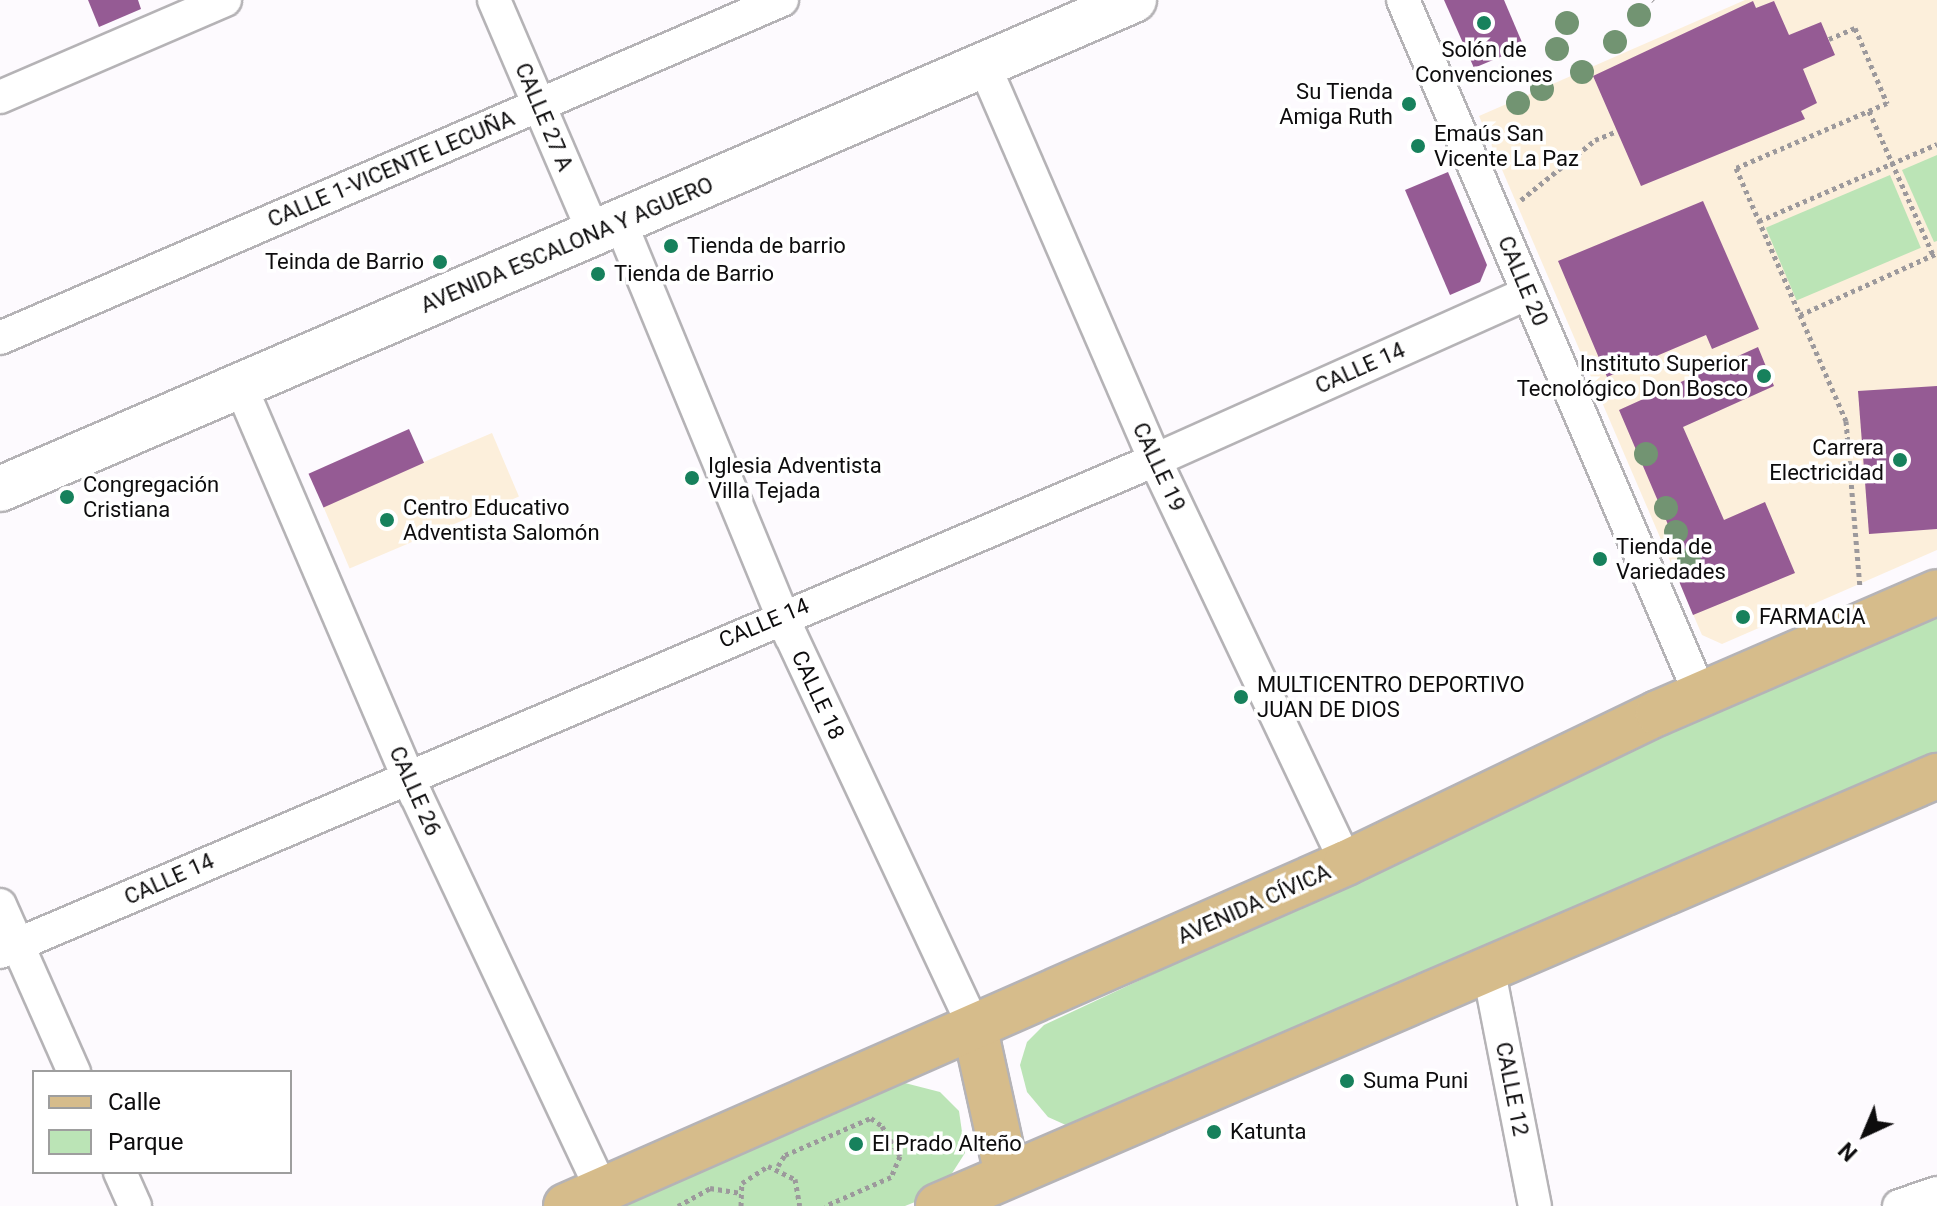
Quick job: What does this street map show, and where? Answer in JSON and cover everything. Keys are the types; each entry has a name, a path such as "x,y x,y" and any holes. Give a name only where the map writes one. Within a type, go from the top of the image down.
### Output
{"main road":[{"name":"AVENIDA CÍVICA","path":"584,1199 1346,863 1700,694 1937,592"},
{"path":"938,1206 1009,1191 1489,972 1937,776"},
{"path":"975,1029 1009,1191"}],"street":[{"path":"0,97 225,0"},
{"name":"CALLE 27 A","path":"494,0 540,105 607,228"},
{"name":"CALLE 1-VICENTE LECUÑA","path":"0,338 782,0"},
{"name":"AVENIDA ESCALONA Y AGUERO","path":"0,489 1134,0"},
{"name":"CALLE 20","path":"1403,0 1700,694"},
{"name":"CALLE 19","path":"984,65 1155,460 1346,863"},
{"name":"CALLE 18","path":"607,228 782,616 975,1029"},
{"name":"CALLE 14","path":"8,949 407,775 1155,460 1528,293"},
{"name":"CALLE 26","path":"240,385 584,1199"},
{"path":"0,905 8,949 73,1070"},
{"name":"CALLE 12","path":"1489,972 1535,1206"},
{"path":"121,1174 135,1206"},
{"path":"1899,1206 1937,1193"}],"path":[{"path":"1829,39 1855,28 1887,103 1736,168 1846,421 1858,584"},
{"path":"1800,315 1935,254 1869,111"},
{"path":"1517,203 1595,140 1617,131"},
{"path":"1759,221 1937,144"},
{"path":"741,1206 740,1193 749,1174 778,1166 785,1155 871,1118 882,1126 900,1156 891,1177 825,1206"},
{"path":"778,1166 795,1179 800,1206"},
{"path":"678,1206 710,1188 740,1193"}],"shaded area":[{"name":"Instituto Superior Tecnológico Don Bosco","path":"1745,0 1937,0 1937,550 1722,644 1702,635 1479,116"},
{"path":"492,433 519,497 350,568 323,505"}],"green space":[{"path":"1937,155 1937,241 1934,242 1902,170"},
{"path":"1890,175 1921,248 1797,300 1766,228"},
{"path":"1937,617 1937,752 1068,1126 1048,1117 1027,1092 1020,1065 1027,1042 1044,1025 1667,733"},
{"name":"El Prado Alteño","path":"897,1081 940,1092 959,1111 965,1153 940,1192 905,1206 595,1206"}],"building":[{"path":"88,0 138,0 141,9 99,27"},
{"name":"Solón de Convenciones","path":"1444,0 1504,0 1524,47 1474,68"},
{"path":"1753,1 1756,8 1774,1 1789,35 1821,22 1835,55 1803,69 1817,103 1801,111 1805,119 1641,186 1593,76"},
{"path":"1448,172 1487,265 1480,282 1450,295 1405,190"},
{"path":"1703,201 1759,329 1712,349 1706,335 1607,377 1558,261"},
{"path":"1758,347 1774,386 1683,427 1724,520 1765,502 1795,573 1693,615 1676,574 1687,569 1619,410"},
{"name":"Carrera Electricidad","path":"1937,386 1937,529 1869,534 1858,391"},
{"path":"409,429 424,463 324,508 309,474"}],"place":[{"name":"Solón de Convenciones","path":"1484,23"},
{"name":"Su Tienda Amiga Ruth","path":"1409,104"},
{"name":"Emaús San Vicente La Paz","path":"1418,146"},
{"name":"Tienda de barrio","path":"671,246"},
{"name":"Teinda de Barrio","path":"440,262"},
{"name":"Tienda de Barrio","path":"598,274"},
{"name":"Instituto Superior Tecnológico Don Bosco","path":"1764,376"},
{"name":"Carrera Electricidad","path":"1900,460"},
{"name":"Iglesia Adventista Villa Tejada","path":"692,478"},
{"name":"Congregación Cristiana","path":"67,497"},
{"name":"Centro Educativo Adventista Salomón","path":"387,520"},
{"name":"Tienda de Variedades","path":"1600,559"},
{"name":"FARMACIA","path":"1743,617"},
{"name":"MULTICENTRO DEPORTIVO JUAN DE DIOS","path":"1241,697"},
{"name":"Suma Puni","path":"1347,1081"},
{"name":"Katunta","path":"1214,1132"},
{"name":"El Prado Alteño","path":"856,1144"}]}
